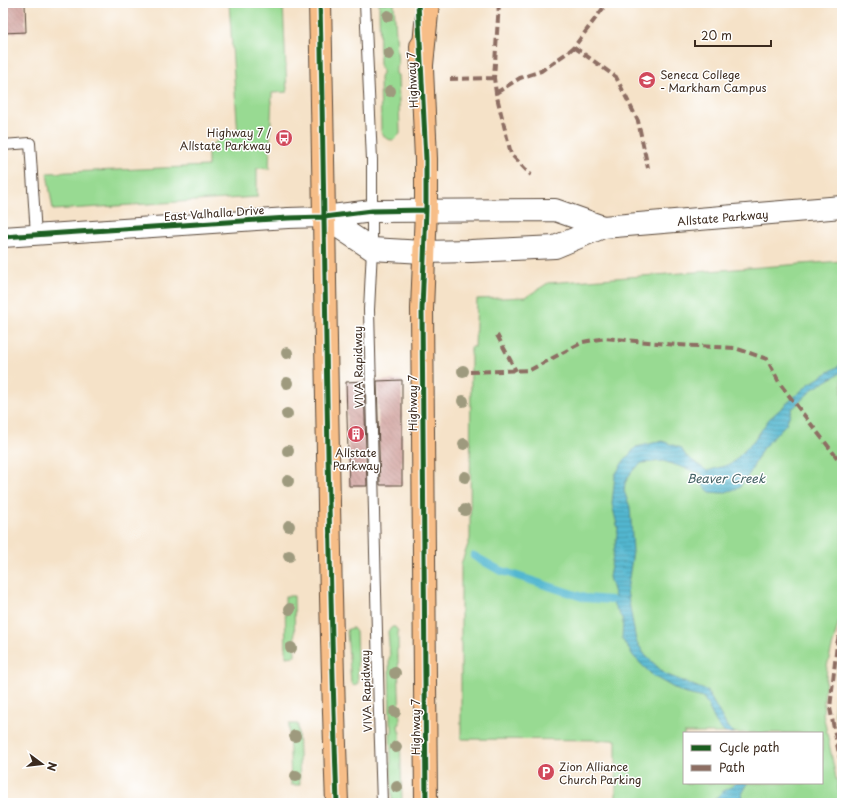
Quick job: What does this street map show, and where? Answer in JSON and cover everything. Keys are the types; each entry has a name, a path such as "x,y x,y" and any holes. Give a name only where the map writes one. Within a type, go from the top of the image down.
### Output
{"main road":[{"path":"320,3 328,450 337,803"},
{"name":"Highway 7","path":"418,3 426,159 426,210 423,252 422,317 426,803"},
{"path":"422,65 428,3"}],"street":[{"name":"Allstate Parkway","path":"372,250 423,252 555,247 603,227 842,207"},
{"name":"East Valhalla Drive","path":"3,237 288,218 324,217 372,210 426,210"},
{"name":"Allstate Parkway","path":"426,210 555,210 603,227"},
{"path":"324,217 372,250"}],"lane":[{"name":"VIVA Rapidway","path":"365,3 372,160 372,250 368,310 382,803"},
{"path":"3,145 30,143 36,235"}],"green space":[{"path":"229,3 283,3 287,92 272,93 269,169 257,168 257,197 53,210 47,173 208,166 208,148 224,136 238,135"},
{"path":"379,3 394,3 398,66 396,67 396,74 398,75 400,134 394,140 389,140 386,138 381,131 380,76 382,75 382,68 380,68"},
{"path":"842,261 842,610 827,666 823,713 841,803 616,803 616,740 461,739 461,564 470,539 471,347 475,347 477,299 526,297 548,283"},
{"path":"285,596 294,596 295,656 286,657"},
{"path":"392,627 395,627 398,631 397,657 400,724 398,725 400,732 401,803 394,803 394,801 392,801 390,733 392,732 392,725 390,725 390,657 388,631"},
{"path":"353,628 356,632 358,683 354,686 351,683 347,632 348,629"},
{"path":"842,641 842,739 834,712 838,665"},
{"path":"289,724 298,724 300,785 291,785"}],"water":[{"name":"Beaver Creek","path":"842,364 842,372 814,388 792,409 786,424 762,449 750,473 739,488 722,493 710,492 703,486 703,476 700,473 663,461 642,463 632,471 625,483 624,491 630,507 633,551 627,591 636,641 645,655 665,674 707,691 728,728 734,732 724,732 718,726 704,698 683,693 653,676 634,657 622,639 623,620 611,600 615,597 609,577 618,529 612,504 615,475 623,462 636,447 662,441 681,448 686,456 707,471 731,464 754,441 769,419 809,384"},
{"path":"734,784 747,784 742,794 744,803 711,803 722,792"}],"building":[{"path":"3,3 25,3 26,32 3,33"},
{"name":"Allstate Parkway","path":"402,380 402,485 380,485 377,381"},
{"name":"Allstate Parkway","path":"364,381 367,486 349,486 346,382"}],"waterway":[{"path":"474,556 499,570 585,598 611,600"}],"marked path":[{"path":"499,3 494,78 496,93 511,154 531,175"},
{"path":"496,93 520,78 541,71 567,53 574,47 607,3"},
{"path":"574,47 616,77 638,121 648,168"},
{"path":"450,79 494,78"},
{"path":"497,335 516,371"},
{"path":"470,372 530,370 583,342 605,338 678,345 735,348 767,359 780,384 842,464"},
{"path":"842,625 837,644 830,708 842,769"}],"cycle path":[{"path":"320,3 329,503 337,803"},
{"path":"418,3 426,159 426,210 422,309 426,803"},
{"path":"3,237 288,218 324,217 372,211 426,210"}],"place":[{"name":"Seneca College - Markham Campus","path":"647,80"},
{"name":"Highway 7 / Allstate Parkway","path":"284,138"},
{"name":"Allstate Parkway","path":"356,434"},
{"name":"Zion Alliance Church Parking","path":"546,772"}]}
